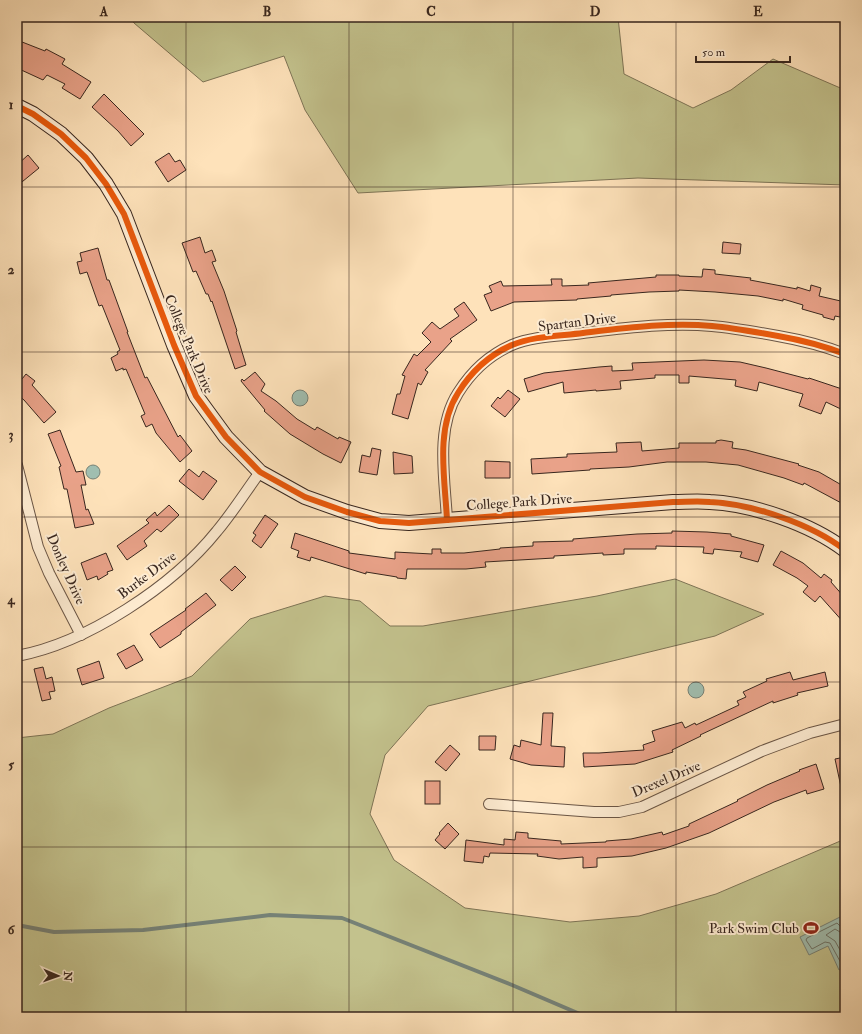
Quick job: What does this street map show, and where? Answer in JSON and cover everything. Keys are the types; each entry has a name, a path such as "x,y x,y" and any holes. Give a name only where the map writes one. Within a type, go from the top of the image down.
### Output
{"street":[{"name":"College Park Drive","path":"17,106 33,114 61,134 86,158 106,184 124,214 174,345 196,396 226,437 260,472 306,497 347,512 380,521 409,523 673,502 711,502 751,508 790,520 833,541 845,550"},
{"name":"Spartan Drive","path":"447,520 443,441 448,413 458,393 472,374 491,356 513,345 538,338 620,329 712,326 756,332 796,340 845,354"},
{"name":"Donley Drive","path":"17,465 38,547 49,573 81,635"},
{"name":"Burke Drive","path":"17,656 29,654 81,635 137,603 183,568 217,531 260,472"},
{"name":"Drexel Drive","path":"489,804 594,812 619,812 642,807 762,751 810,733 845,724"}],"shaded area":[{"path":"129,17 618,17 624,74 693,108 731,90 773,59 845,90 845,185 638,178 358,193 305,110 284,56 203,82 134,23"},
{"path":"675,579 764,614 715,636 428,706 385,755 370,814 394,860 465,908 570,922 639,916 716,894 845,839 845,1017 17,1017 17,738 53,734 109,708 192,676 250,619 325,596 360,601 390,626 423,626 597,596"}],"water":[{"path":"300,390 306,392 308,398 306,404 300,406 294,404 292,398 294,392"},
{"path":"90,465 96,465 100,469 100,475 96,479 90,479 86,475 86,469"},
{"path":"696,682 703,687 704,690 699,697 696,698 689,693 688,690 693,683"},
{"path":"840,917 845,927 845,967 839,970 828,946 809,955 800,937"}],"building":[{"path":"17,40 45,51 46,49 65,59 62,64 91,82 80,99 62,88 65,84 47,75 43,80 17,68"},
{"path":"104,94 144,134 131,146 118,131 92,107"},
{"path":"169,153 175,162 180,160 186,170 168,182 155,162"},
{"path":"28,155 39,168 17,186 17,165"},
{"path":"200,237 205,253 212,250 216,261 212,262 224,291 237,331 236,332 246,365 235,369 212,301 211,302 208,294 206,294 196,271 193,272 182,243"},
{"path":"723,242 741,244 740,254 722,253"},
{"path":"98,248 107,280 109,280 145,378 147,377 178,437 180,435 192,451 180,462 156,433 152,424 146,427 141,416 145,414 126,369 123,370 123,368 116,371 111,358 118,354 117,352 120,350 102,305 99,306 87,272 80,274 77,262 82,261 80,253"},
{"path":"703,269 715,270 715,274 751,278 750,280 797,289 797,287 810,291 811,285 821,288 819,296 845,302 845,318 835,316 834,320 823,317 823,315 802,309 803,305 783,299 783,301 758,296 715,292 679,290 611,295 577,300 514,302 491,311 484,295 492,292 489,286 501,281 503,286 552,285 551,279 562,279 562,286 589,285 588,283 656,277 656,275 702,277"},
{"path":"464,302 477,320 450,339 452,341 425,370 428,372 421,385 418,383 408,419 392,414 397,394 400,394 405,376 402,375 414,354 417,356 431,342 422,333 432,322 440,329 459,316 454,309"},
{"path":"704,360 740,362 808,379 809,378 845,390 845,411 826,402 821,414 799,406 803,394 759,382 757,391 735,386 736,380 689,376 689,383 679,383 679,375 655,375 655,378 620,381 621,389 564,393 563,382 528,392 524,379 544,373 599,367 612,366 612,371 633,370 632,363"},
{"path":"255,372 265,384 261,391 276,401 297,419 315,430 317,427 338,439 339,437 351,442 341,463 290,434 264,411 265,410 241,381 242,379 244,381"},
{"path":"26,374 35,381 32,385 56,412 44,423 17,394 17,375 22,379"},
{"path":"508,390 520,399 505,417 491,406 498,397 500,399"},
{"path":"60,430 76,472 83,471 86,485 81,485 86,510 88,509 94,524 75,528 67,489 64,489 59,467 61,466 48,434"},
{"path":"721,440 733,442 732,448 746,450 799,464 798,465 819,472 845,487 845,505 804,483 803,485 738,465 706,462 667,462 629,467 532,474 531,459 567,457 567,454 617,452 616,443 641,442 642,451 679,448 679,443 716,443 716,441"},
{"path":"372,448 381,450 377,475 359,472 362,455 370,457"},
{"path":"393,452 412,456 413,473 394,474"},
{"path":"485,461 510,462 510,478 485,478"},
{"path":"189,469 199,477 203,471 217,481 203,500 179,481"},
{"path":"169,505 179,515 161,532 157,529 144,541 147,546 127,560 117,546 149,523 146,520 155,512 157,516"},
{"path":"265,515 278,524 261,548 252,541 256,535 253,533"},
{"path":"672,531 731,534 731,536 764,545 758,562 740,557 742,552 714,549 713,554 703,553 704,547 656,546 656,549 624,549 624,554 603,555 603,553 554,556 554,558 485,562 486,567 466,569 407,569 406,579 366,572 366,574 311,557 310,561 297,557 299,551 291,548 295,533 349,551 349,553 395,559 395,552 432,554 432,549 441,549 441,553 464,553 500,548 533,546 533,542 573,541 573,539 672,533"},
{"path":"781,551 803,563 821,578 824,574 832,580 831,582 845,598 845,624 820,596 815,602 803,592 808,586 797,578 773,565"},
{"path":"106,553 113,570 107,572 108,574 98,580 97,576 87,580 81,563"},
{"path":"235,566 246,577 232,591 220,580"},
{"path":"206,593 216,605 181,632 181,634 160,648 150,634 186,610 185,609"},
{"path":"134,645 143,660 126,669 117,654"},
{"path":"99,661 104,678 82,685 77,669"},
{"path":"43,667 46,679 52,677 55,691 49,692 51,699 42,701 34,669"},
{"path":"790,672 793,680 825,672 828,686 797,693 798,695 773,703 773,701 700,735 701,736 672,750 673,752 635,764 584,767 583,753 644,750 643,745 655,741 652,731 682,722 685,728 695,723 696,725 739,705 737,701 746,697 743,692 767,681 766,679"},
{"path":"543,713 553,713 551,746 565,747 564,767 531,765 510,759 514,745 520,747 521,740 541,745"},
{"path":"479,736 496,736 495,750 479,750"},
{"path":"450,745 460,754 446,771 435,762"},
{"path":"845,757 845,786 841,787 835,759"},
{"path":"816,764 824,789 807,794 806,790 774,802 709,833 666,848 632,856 597,858 597,867 583,868 583,857 559,859 537,856 538,854 490,853 489,857 484,856 483,863 464,861 466,840 504,845 504,839 515,840 516,832 528,833 528,838 561,841 561,844 606,842 631,839 662,832 663,835 689,826 689,824 738,801 737,800 767,785"},
{"path":"425,781 440,781 440,804 425,804"},
{"path":"448,823 459,834 445,849 435,840"}],"waterway":[{"path":"17,925 54,932 143,930 270,915 342,918 512,985 587,1017"}],"cycle path":[{"path":"17,106 33,114 61,134 86,158 106,184 124,214 174,345 196,396 226,437 260,472 305,497 347,512 380,521 409,523 673,502 727,504 763,511 799,524 816,532 845,550"},
{"path":"447,520 443,455 446,422 451,407 463,385 475,371 488,359 512,345 538,338 615,329 664,325 696,325 737,329 804,341 845,354"}],"place":[{"name":"Park Swim Club","path":"811,928"}]}
